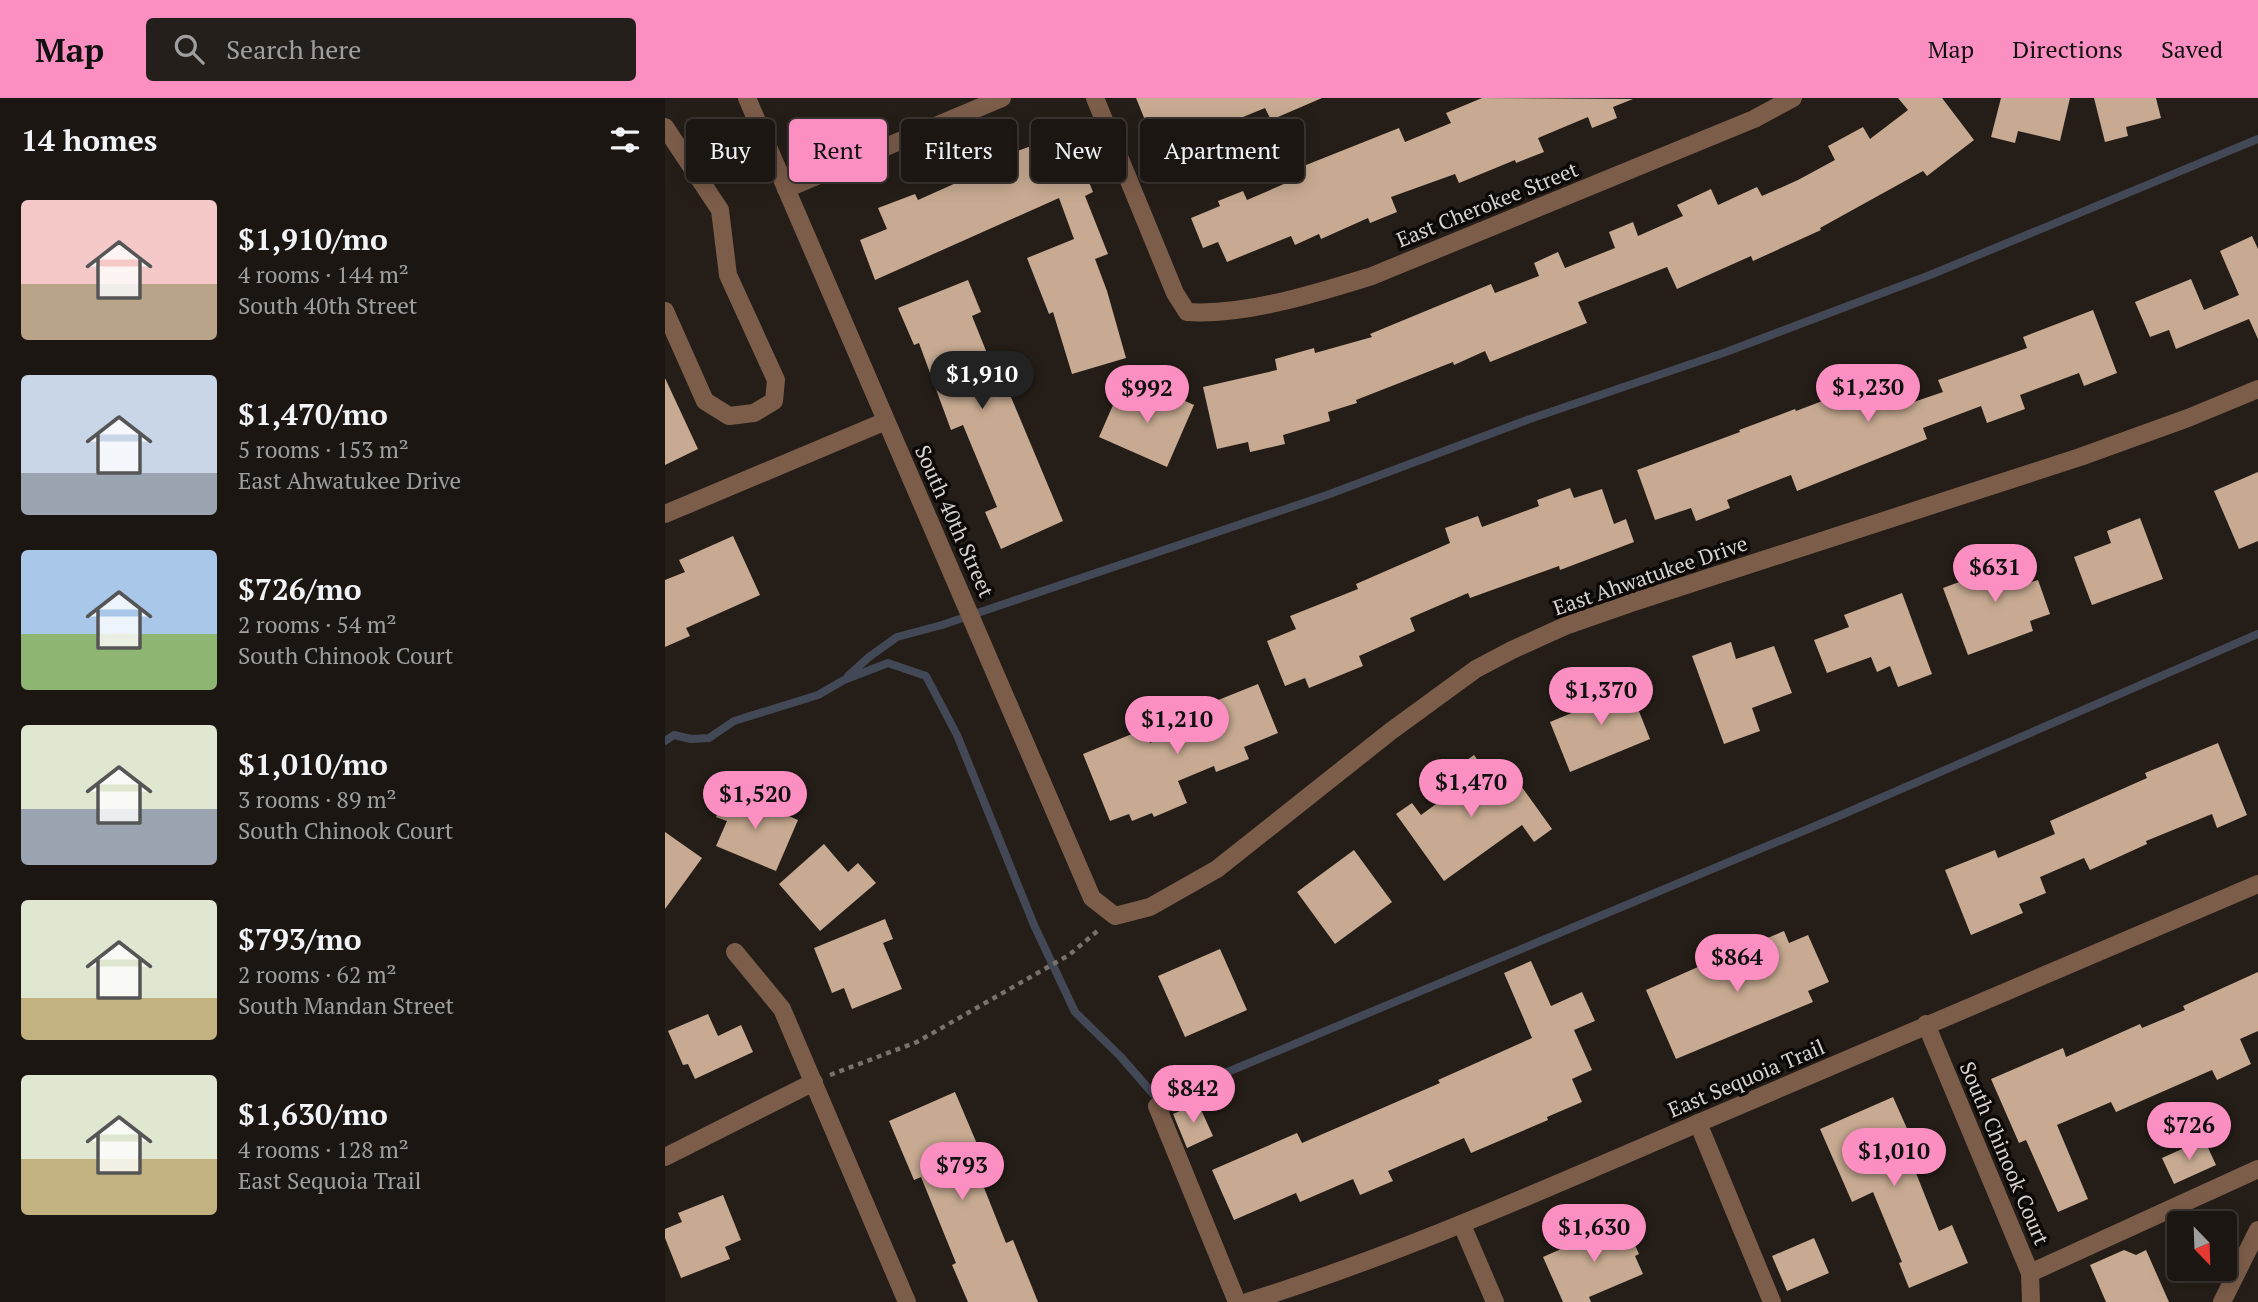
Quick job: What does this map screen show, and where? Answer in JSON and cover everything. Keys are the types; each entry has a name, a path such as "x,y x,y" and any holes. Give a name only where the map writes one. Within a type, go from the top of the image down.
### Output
{"street":[{"name":"South 40th Street","path":"747,98 1092,898 1115,916"},
{"path":"786,188 1002,98"},
{"name":"East Cherokee Street","path":"1095,98 1175,293 1187,312 1211,314 1321,292 1372,276 1754,119 1794,98"},
{"path":"665,127 720,210 728,275 776,380 774,401 754,414 729,416 705,401 665,311"},
{"name":"East Ahwatukee Drive","path":"1115,916 1150,907 1217,869 1435,696 1476,669 1512,650 1565,626 1634,602 2080,457 2188,418 2258,388"},
{"path":"665,514 887,421"},
{"name":"East Sequoia Trail","path":"1247,1302 1304,1284 1462,1225 2258,884"},
{"path":"735,952 782,1009 907,1302"},
{"name":"South Chinook Court","path":"1926,1024 2030,1273 2031,1302"},
{"path":"665,1157 814,1082"},
{"path":"1157,1106 1237,1302"},
{"path":"1697,1123 1772,1302"},
{"path":"2030,1273 2258,1169"},
{"path":"1462,1225 1495,1302"},
{"path":"2222,1302 2258,1230"}],"path":[{"path":"814,1082 917,1042 1069,955 1115,916"}],"building":[{"path":"1136,98 1322,98 1273,119 1270,119 1265,108 1238,119 1145,119"},
{"path":"1482,98 1633,99 1613,107 1617,118 1592,128 1588,117 1538,138 1544,152 1516,163 1515,160 1459,183 1455,174 1391,197 1397,212 1370,223 1368,218 1321,239 1319,234 1295,245 1291,236 1227,262 1218,242 1203,248 1191,218 1220,206 1218,201 1243,191 1247,200 1288,182 1304,182 1304,166 1399,128 1405,142 1451,123 1446,113"},
{"path":"1898,98 1942,98 1974,140 1927,176 1923,171 1820,228 1821,230 1753,261 1751,256 1677,289 1667,267 1578,302 1587,323 1490,362 1485,351 1356,400 1357,403 1328,412 1330,421 1283,435 1285,444 1250,452 1248,442 1217,449 1203,387 1277,370 1275,359 1314,348 1315,353 1372,337 1370,334 1491,284 1495,293 1539,276 1534,263 1558,252 1565,268 1615,248 1609,232 1633,222 1638,236 1683,216 1677,205 1711,189 1718,205 1757,187 1762,196 1835,160 1828,146 1863,127 1870,139 1908,110"},
{"path":"2001,98 2070,98 2060,141 2018,131 2015,143 1991,137"},
{"path":"2094,98 2156,98 2161,118 2126,127 2128,136 2105,142"},
{"path":"1031,146 1031,182 1089,182 1093,192 1085,196 1108,254 1095,259 1126,358 1072,374 1053,312 1049,314 1027,258 1074,239 1059,198 875,280 860,240 887,229 878,208 915,194 918,200 956,182 1017,182 1017,151"},
{"path":"2252,236 2258,249 2258,339 2249,319 2176,349 2169,330 2150,337 2135,302 2191,279 2204,310 2239,295 2220,251"},
{"path":"968,280 981,312 972,316 995,373 1000,371 1063,521 1001,549 985,512 997,507 963,425 951,430 919,343 914,345 898,308"},
{"path":"2093,310 2117,373 2084,386 2079,373 2020,395 2025,409 1987,423 1981,406 1923,428 1927,439 1797,491 1791,475 1727,500 1730,508 1696,521 1691,508 1655,520 1637,470 1862,386 1866,396 1895,385 1902,406 1943,392 1938,380 2027,348 2023,337"},
{"path":"665,378 698,449 665,465"},
{"path":"1120,389 1155,404 1161,390 1194,405 1167,467 1099,437"},
{"path":"2258,472 2258,541 2239,549 2214,491"},
{"path":"1570,488 1574,498 1602,489 1614,524 1626,519 1634,542 1560,570 1559,566 1470,598 1468,593 1410,618 1415,631 1359,656 1363,666 1309,688 1305,678 1285,686 1267,641 1296,629 1290,616 1358,589 1356,584 1450,543 1445,528 1478,516 1482,527 1539,506 1537,500"},
{"path":"2140,518 2163,579 2092,605 2074,557 2111,543 2107,531"},
{"path":"733,536 760,595 686,628 690,636 665,647 665,580 685,572 679,560"},
{"path":"2013,550 2025,584 2038,580 2050,614 2030,621 2033,631 1968,655 1943,588 1986,572 1982,561"},
{"path":"1902,593 1932,674 1898,687 1890,666 1877,672 1871,657 1827,673 1814,640 1849,627 1844,615"},
{"path":"1731,642 1736,659 1774,646 1792,693 1752,708 1760,731 1724,744 1692,656"},
{"path":"1625,676 1650,739 1570,772 1550,722 1596,703 1591,691"},
{"path":"1258,684 1278,733 1244,747 1249,759 1216,772 1214,766 1178,781 1187,803 1154,817 1152,813 1132,821 1129,814 1110,821 1083,754 1144,729 1150,743 1196,723 1191,711"},
{"path":"2218,743 2247,815 2217,828 2212,814 2146,841 2147,844 2090,870 2084,858 2040,877 2046,893 2019,904 2023,913 1971,935 1945,870 1995,850 1998,858 2055,834 2050,821 2147,778 2145,773"},
{"path":"1474,755 1503,795 1519,783 1552,829 1534,842 1522,825 1444,881 1396,814 1412,803 1421,815 1458,788 1447,774"},
{"path":"728,790 798,820 776,871 716,846 727,821 716,817"},
{"path":"665,832 702,858 665,909"},
{"path":"824,844 848,872 858,863 876,883 820,931 779,884"},
{"path":"1354,850 1392,902 1335,944 1297,892"},
{"path":"885,919 893,939 883,943 902,989 852,1009 844,988 832,993 814,948"},
{"path":"1784,931 1789,943 1808,935 1829,982 1808,991 1813,1002 1676,1059 1646,990 1716,959 1721,972 1761,954 1756,943"},
{"path":"1220,949 1247,1010 1185,1037 1158,976"},
{"path":"1531,961 1551,1006 1582,992 1595,1021 1574,1030 1592,1070 1572,1079 1582,1102 1547,1117 1548,1120 1471,1153 1464,1138 1388,1171 1393,1181 1360,1195 1353,1179 1300,1202 1296,1193 1234,1220 1212,1170 1297,1133 1302,1143 1440,1083 1438,1080 1532,1038 1504,973"},
{"path":"2258,972 2258,1031 2240,1039 2251,1064 2217,1080 2212,1070 2116,1112 2111,1102 2057,1125 2088,1199 2058,1212 2026,1140 2019,1143 1991,1079 2063,1048 2066,1057 2140,1024 2142,1028 2185,1010 2183,1006"},
{"path":"708,1014 718,1036 741,1025 753,1052 695,1079 688,1064 683,1065 668,1031"},
{"path":"955,1092 980,1151 971,1155 1006,1243 1013,1240 1038,1302 968,1302 952,1265 956,1263 921,1177 914,1180 889,1121"},
{"path":"1893,1097 1925,1169 1916,1173 1939,1231 1952,1225 1968,1263 1909,1288 1899,1263 1902,1262 1873,1192 1852,1202 1820,1129"},
{"path":"1198,1103 1213,1136 1187,1148 1173,1114"},
{"path":"2204,1139 2216,1165 2174,1184 2162,1158"},
{"path":"723,1195 741,1240 725,1247 730,1259 681,1278 665,1238 665,1229 682,1222 678,1213"},
{"path":"1624,1221 1639,1254 1635,1256 1643,1274 1589,1297 1591,1302 1563,1302 1543,1257"},
{"path":"1814,1238 1829,1273 1787,1291 1772,1256"},
{"path":"2124,1250 2136,1255 2146,1250 2169,1302 2106,1302 2090,1265"}],"waterway":[{"path":"848,676 897,637 942,625 1327,495 1527,420 1726,352 1930,275 2258,139"},
{"path":"665,741 674,735 691,739 709,738 734,721 818,695 844,680 888,663 926,676 957,735 1034,925 1075,1012 1120,1056 1155,1096 1175,1094 1839,816 2258,634"}]}
